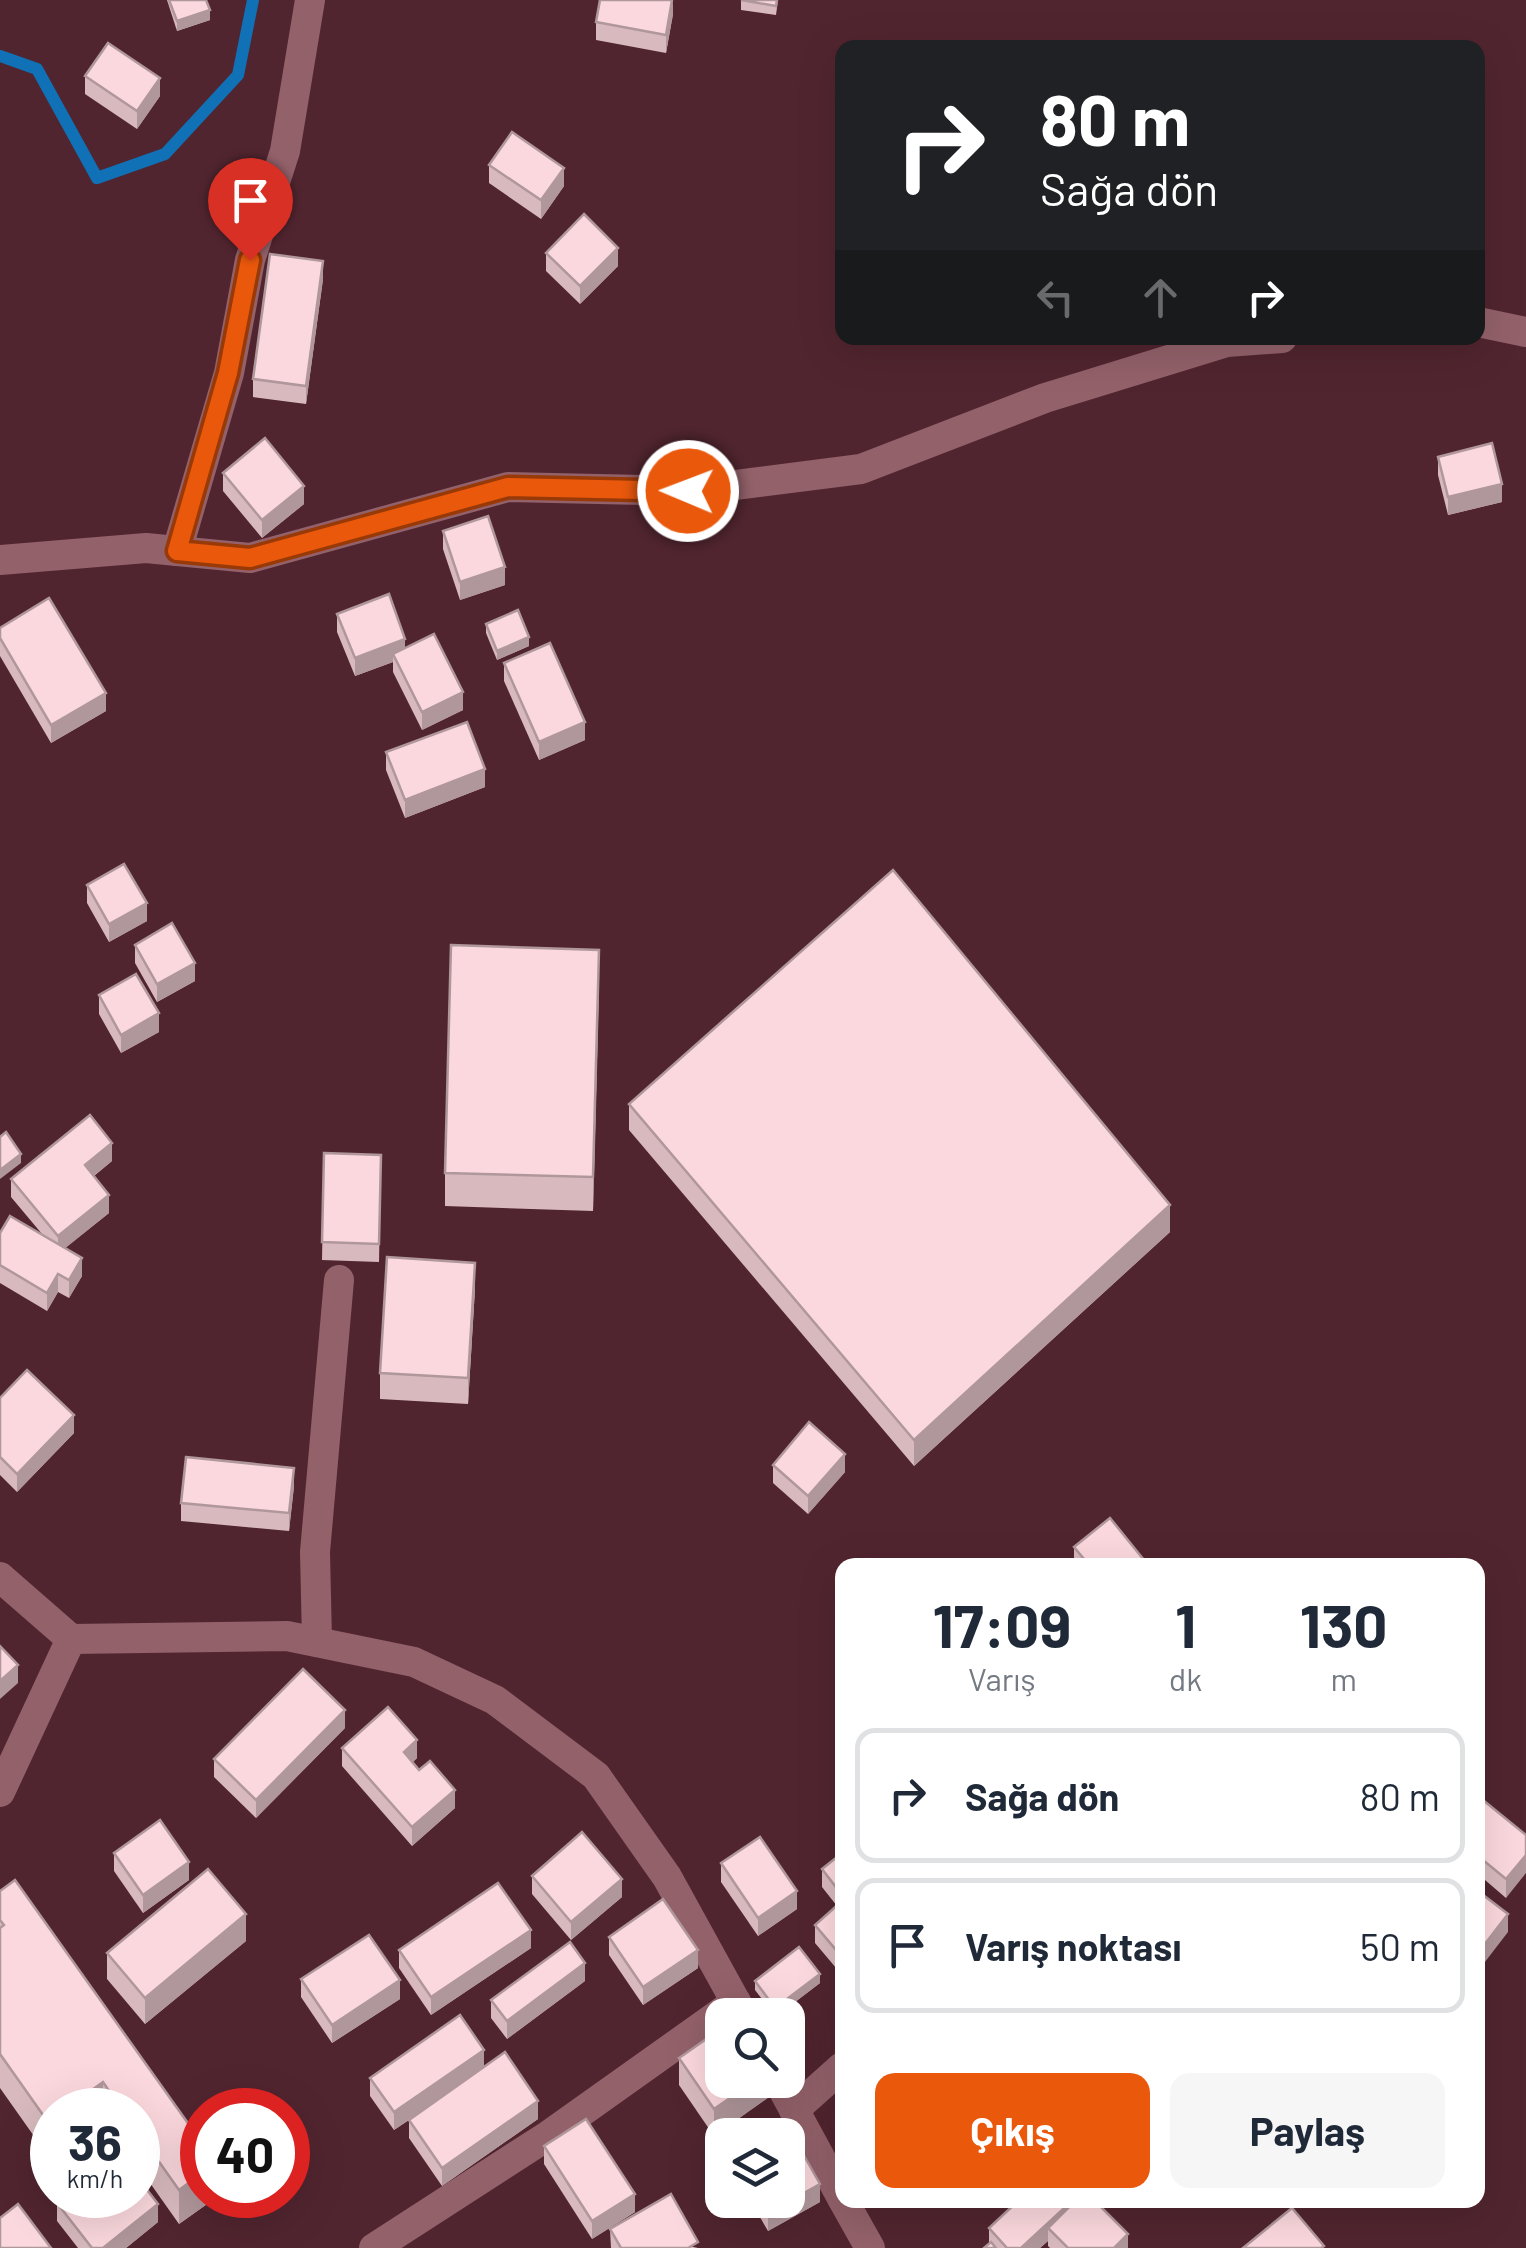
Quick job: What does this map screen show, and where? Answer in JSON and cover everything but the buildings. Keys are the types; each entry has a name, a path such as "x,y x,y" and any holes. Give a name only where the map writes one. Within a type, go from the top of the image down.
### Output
{"street":[{"path":"177,551 228,373 250,260 285,152 310,0"},
{"path":"1485,323 1526,332"},
{"path":"0,560 146,548 250,558 508,487 688,491 861,469 1063,392 1217,345"},
{"path":"317,1642 315,1552 338,1280"},
{"path":"0,1577 71,1640 287,1636 414,1662 495,1700 596,1776 668,1877 734,1998"},
{"path":"0,1792 71,1640"},
{"path":"374,2248 705,2031"},
{"path":"794,2110 835,2073"},
{"path":"788,2098 835,2184"},
{"path":"848,2208 870,2248"}],"waterway":[{"path":"0,56 37,69 97,178 165,154 238,75 253,0"}],"route":[{"path":"250,260 228,373 177,551 250,558 376,520 508,487 688,491"}]}
